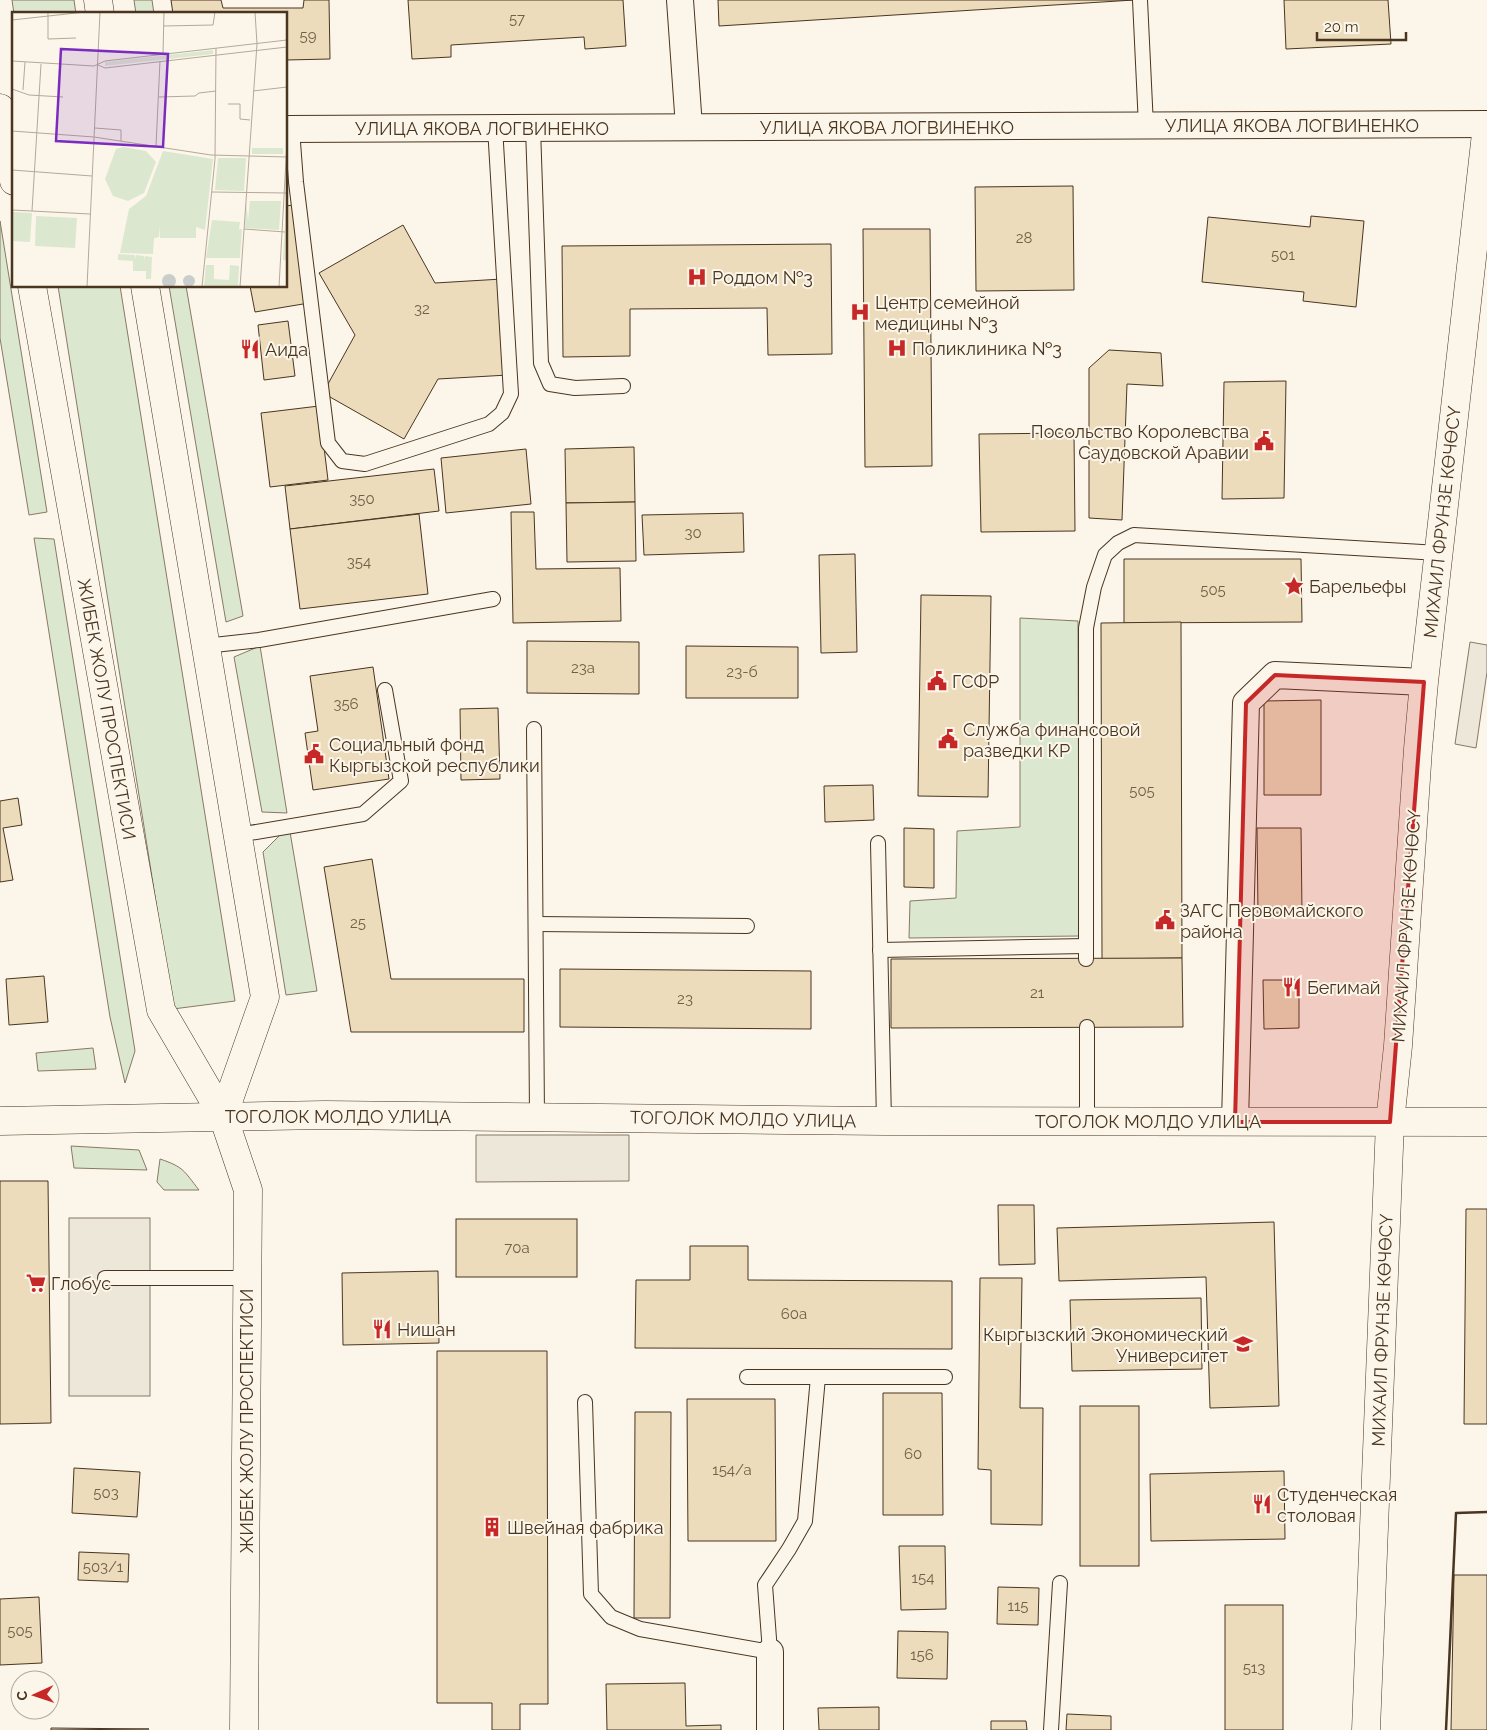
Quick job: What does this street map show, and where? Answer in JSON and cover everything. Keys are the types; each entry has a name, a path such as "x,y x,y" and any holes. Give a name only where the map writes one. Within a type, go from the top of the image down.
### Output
{"main road":[{"path":"0,108 12,170"},
{"name":"МИХАИЛ ФРУНЗЕ КӨЧӨСҮ","path":"1366,1730 1390,1122 1398,1046 1418,749 1487,124"},
{"name":"ЖИБЕК ЖОЛУ ПРОСПЕКТИСИ","path":"32,288 161,1010 223,1116 248,1190 244,1730"},
{"path":"144,288 265,997 223,1116"},
{"name":"ТОГОЛОК МОЛДО УЛИЦА","path":"0,1121 324,1115 884,1121 1487,1122"}],"street":[{"path":"680,0 689,127"},
{"name":"УЛИЦА ЯКОВА ЛОГВИНЕНКО","path":"289,129 1487,124"},
{"path":"1235,1122 1246,702 1275,675 1424,682"},
{"path":"770,1652 770,1730"}],"lane":[{"path":"1140,0 1146,126"},
{"path":"289,129 328,443 342,461 365,464 489,424 502,413 511,394 495,128"},
{"path":"533,128 541,363 550,384 575,388 623,386"},
{"path":"880,950 1086,953 1086,628 1094,588 1105,555 1118,543 1134,536 1439,554"},
{"path":"206,646 259,640 493,599"},
{"path":"238,835 363,814 400,781 385,690"},
{"path":"534,729 537,1117"},
{"path":"878,843 884,1121"},
{"path":"536,924 747,926"},
{"path":"1087,1027 1087,1121"},
{"path":"105,1278 247,1278"},
{"path":"747,1377 946,1377"},
{"path":"585,1402 591,1594 611,1617 640,1629 770,1652 765,1585 805,1521 818,1377"},
{"path":"1051,1730 1060,1582"}],"highlighted area":[{"path":"1275,675 1424,682 1390,1122 1235,1122 1246,703"}],"green space":[{"path":"12,0 74,0 76,12 14,12"},
{"path":"134,0 152,0 154,12 136,12"},
{"path":"0,221 47,512 29,515 0,338"},
{"path":"58,288 120,288 235,1001 173,1009"},
{"path":"169,288 186,288 243,616 226,622"},
{"path":"34,538 54,539 135,1051 125,1083 110,1017"},
{"path":"1020,618 1078,621 1079,936 909,938 910,901 956,898 957,831 1020,827"},
{"path":"260,646 287,813 262,812 234,657"},
{"path":"289,826 317,991 286,995 263,852"},
{"path":"93,1048 96,1069 38,1071 36,1053"},
{"path":"71,1146 139,1150 147,1170 74,1168"},
{"path":"160,1159 183,1170 199,1190 164,1190 157,1182"}],"shaded area":[{"path":"1470,642 1487,645 1487,672 1476,748 1455,744"},
{"path":"476,1135 629,1135 629,1181 476,1182"},
{"path":"69,1218 150,1218 150,1396 69,1396"}],"building":[{"path":"171,0 221,0 223,8 303,8 304,0 329,0 330,59 288,60 288,12 173,12"},
{"path":"408,0 623,0 626,46 585,49 584,37 451,45 451,57 412,59"},
{"path":"718,0 1134,0 719,26"},
{"path":"1284,0 1388,0 1391,44 1286,49"},
{"path":"1073,186 1074,290 976,291 975,187"},
{"path":"293,205 309,303 255,312 250,288 288,288 288,206"},
{"path":"1311,216 1364,221 1356,307 1303,301 1304,292 1202,282 1208,217 1310,227"},
{"path":"403,225 435,283 502,279 508,375 438,379 404,439 323,393 355,335 319,273"},
{"name":"Поликлиника №3","path":"863,229 930,229 932,466 865,467"},
{"name":"Роддом №3","path":"831,244 832,354 768,355 767,308 630,309 630,356 563,357 562,246"},
{"path":"288,321 295,376 264,380 258,325"},
{"path":"1109,350 1161,353 1163,386 1127,384 1122,520 1089,518 1089,368"},
{"path":"1286,381 1284,498 1222,499 1224,382"},
{"path":"319,406 328,480 270,487 261,413"},
{"path":"1074,433 1075,531 981,532 979,434"},
{"path":"634,447 635,502 566,503 565,449"},
{"path":"526,449 531,504 446,513 441,458"},
{"path":"434,469 439,511 290,529 285,486"},
{"path":"635,502 636,561 567,562 566,503"},
{"path":"511,512 534,512 536,569 620,568 621,621 513,623"},
{"path":"743,513 744,552 644,555 642,515"},
{"path":"419,514 428,594 300,609 290,529"},
{"path":"855,554 857,652 821,653 819,555"},
{"path":"1124,559 1301,559 1302,622 1124,623"},
{"path":"921,595 991,596 988,797 918,796"},
{"path":"1181,622 1182,958 1102,959 1101,623"},
{"path":"527,641 639,642 639,694 527,693"},
{"path":"686,646 798,647 798,698 686,698"},
{"path":"373,667 389,779 313,790 305,733 318,731 310,676"},
{"path":"1321,700 1321,795 1264,795 1264,701"},
{"path":"498,708 500,779 461,780 460,709"},
{"path":"873,785 874,820 825,822 824,786"},
{"path":"18,798 22,825 3,828 13,880 0,882 0,801"},
{"path":"904,828 934,829 934,888 904,887"},
{"path":"1257,828 1301,828 1302,913 1258,913"},
{"path":"372,859 391,979 524,979 524,1032 351,1032 324,867"},
{"path":"1182,958 1183,1027 891,1028 891,959"},
{"path":"560,969 811,971 811,1029 560,1027"},
{"path":"44,976 48,1022 9,1025 6,979"},
{"path":"1263,980 1299,980 1299,1028 1264,1029"},
{"path":"0,1181 48,1181 51,1423 0,1424"},
{"path":"998,1205 1034,1205 1035,1264 999,1265"},
{"path":"1466,1209 1487,1209 1487,1424 1464,1424"},
{"path":"456,1219 577,1219 577,1277 456,1277"},
{"name":"Кыргызский Экономический Университет","path":"1274,1222 1279,1406 1210,1408 1206,1277 1059,1281 1057,1228"},
{"path":"690,1246 748,1246 748,1280 952,1281 952,1349 635,1348 636,1280 690,1280"},
{"path":"438,1271 439,1343 343,1345 342,1273"},
{"path":"980,1278 1022,1278 1020,1408 1043,1408 1042,1525 991,1524 991,1470 978,1469"},
{"path":"1201,1298 1202,1369 1072,1371 1070,1300"},
{"name":"Швейная фабрика","path":"437,1351 547,1351 548,1704 520,1704 520,1730 492,1730 492,1703 437,1703"},
{"path":"883,1393 942,1393 943,1515 883,1515"},
{"path":"687,1399 775,1399 776,1541 688,1541"},
{"path":"1080,1406 1139,1406 1139,1566 1080,1566"},
{"path":"635,1412 671,1412 670,1618 634,1618"},
{"path":"74,1468 140,1472 137,1517 72,1513"},
{"path":"1284,1471 1285,1539 1151,1541 1150,1474"},
{"path":"899,1546 945,1546 946,1609 901,1610"},
{"path":"79,1552 129,1554 128,1582 78,1580"},
{"path":"1454,1575 1487,1575 1487,1730 1451,1730"},
{"path":"998,1587 1039,1588 1038,1625 997,1624"},
{"path":"39,1597 42,1663 0,1665 0,1599"},
{"path":"1225,1605 1283,1605 1283,1730 1225,1730"},
{"path":"898,1631 948,1632 947,1679 897,1678"},
{"path":"685,1683 686,1726 721,1725 721,1730 607,1730 606,1684"},
{"path":"879,1707 879,1730 819,1730 818,1708"},
{"path":"1067,1714 1111,1716 1111,1730 1066,1730"},
{"path":"991,1721 1026,1721 1027,1730 991,1730"},
{"path":"51,1728 149,1729 51,1730"}],"wall":[{"path":"1446,1730 1456,1513 1487,1512"}],"place":[{"name":"Роддом №3","path":"697,277"},
{"name":"Центр семейной медицины №3","path":"860,312"},
{"name":"Поликлиника №3","path":"897,348"},
{"name":"Аида","path":"250,349"},
{"name":"Посольство Королевства Саудовской Аравии","path":"1264,441"},
{"name":"Барельефы","path":"1294,586"},
{"name":"ГСФР","path":"937,681"},
{"name":"Служба финансовой разведки КР","path":"948,739"},
{"name":"Социальный фонд Кыргызской республики","path":"314,754"},
{"name":"ЗАГС Первомайского района","path":"1165,920"},
{"name":"Бегимай","path":"1292,987"},
{"name":"Глобус","path":"36,1283"},
{"name":"Нишан","path":"382,1329"},
{"name":"Кыргызский Экономический Университет","path":"1243,1344"},
{"name":"Студенческая столовая","path":"1262,1504"},
{"name":"Швейная фабрика","path":"492,1527"}]}
